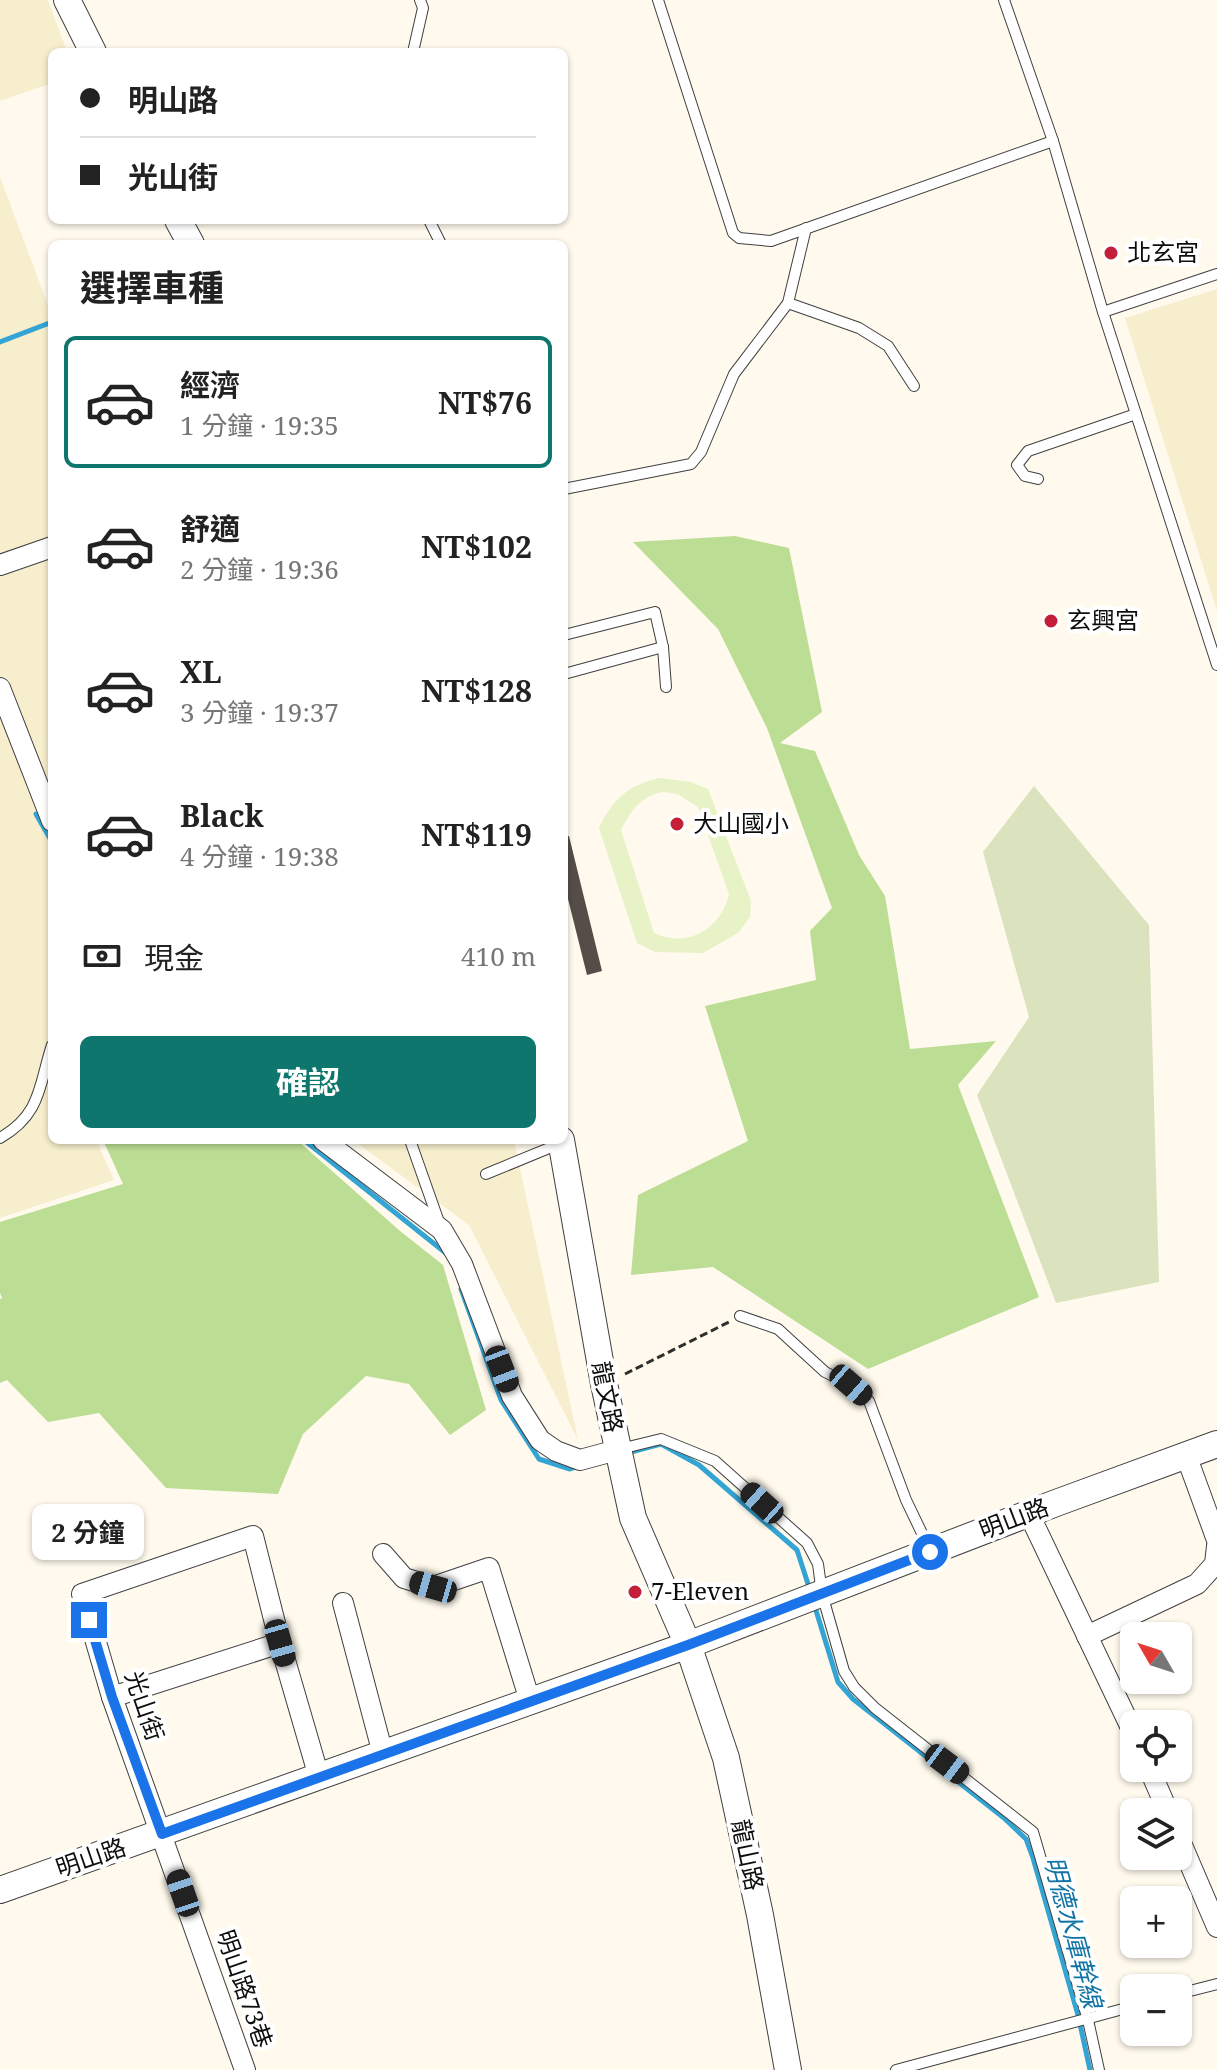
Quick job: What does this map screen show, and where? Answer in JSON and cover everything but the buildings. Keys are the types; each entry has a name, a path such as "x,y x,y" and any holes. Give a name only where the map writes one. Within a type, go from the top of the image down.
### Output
{"street":[{"path":"67,0 91,48"},
{"path":"0,565 48,548"},
{"path":"0,688 48,811"},
{"path":"328,1144 442,1230 462,1264 512,1396 540,1440 556,1451 580,1460 618,1455"},
{"name":"龍文路","path":"561,1144 604,1384 633,1518 688,1645"},
{"name":"明山路","path":"0,1890 688,1645 1217,1444"},
{"path":"1087,1636 1197,1584 1215,1564 1217,1543 1186,1455"},
{"path":"1029,1514 1122,1710"},
{"name":"光山街","path":"162,1834 112,1697 82,1594 253,1536 280,1643"},
{"path":"383,1554 404,1578 433,1587 489,1568 530,1701"},
{"path":"343,1603 383,1754"},
{"path":"112,1697 280,1643 319,1777"},
{"name":"龍山路","path":"688,1645 726,1758 760,1915 788,2070"},
{"name":"明山路73巷","path":"162,1834 245,2070"},
{"path":"1192,1869 1217,1927"}],"lane":[{"path":"414,48 423,8 420,0"},
{"path":"658,0 733,233 739,238 771,241 1053,141"},
{"path":"1004,0 1053,141 1103,312 1217,665"},
{"path":"568,488 691,464 701,452 734,374 788,303 806,228"},
{"path":"1103,312 1217,274"},
{"path":"788,303 859,328 888,346 914,386"},
{"path":"1038,479 1025,476 1017,465 1028,451 1136,414"},
{"path":"568,634 655,612 663,647 666,687"},
{"path":"568,673 663,647"},
{"path":"0,1138 23,1121 36,1104 48,1060"},
{"path":"411,1144 442,1230"},
{"path":"486,1174 556,1144"},
{"path":"740,1316 778,1329 825,1372 851,1385 869,1401 906,1500 930,1552"},
{"path":"618,1455 661,1439 715,1461 807,1543 818,1564 815,1597 844,1671 854,1687 875,1708 1033,1832 1088,2020 1099,2070"},
{"path":"1192,1990 1217,1984"},
{"path":"896,2070 1120,2010"}],"path":[{"path":"604,1384 740,1316"}],"shaded area":[{"path":"0,0 48,0 66,48 48,48 48,84 0,101"},
{"path":"0,177 48,305 48,1144 98,1144 114,1180 0,1218"},
{"path":"1217,289 1217,611 1125,318"},
{"path":"358,1144 515,1144 578,1440 469,1225"}],"green space":[{"path":"735,536 789,548 822,712 780,743 815,751 859,855 885,896 910,1049 996,1041 958,1085 1039,1297 868,1369 713,1267 631,1275 638,1195 748,1141 705,1006 816,980 810,931 832,908 767,728 718,629 633,542"},
{"path":"660,778 691,782 708,789 751,901 750,917 738,933 703,953 655,952 637,943 599,828 616,801 639,784","holes":["663,792 677,794 698,807 729,894 719,917 711,926 701,933 679,939 654,933 621,830 633,810 643,801"]},
{"path":"1034,786 1149,925 1159,1282 1056,1303 977,1095 1029,1017 983,852"},
{"path":"105,1144 302,1144 443,1265 486,1410 450,1435 409,1384 366,1376 303,1434 278,1494 166,1488 99,1413 48,1422 7,1380 0,1383 0,1222 123,1184"}],"waterway":[{"path":"0,342 48,324"},
{"name":"明德水庫幹線","path":"36,814 48,835"},
{"name":"明德水庫幹線","path":"309,1144 447,1254"},
{"name":"明德水庫幹線","path":"461,1289 501,1400 539,1459 570,1469 579,1466"},
{"name":"明德水庫幹線","path":"627,1453 661,1444 699,1465 797,1550 810,1590"},
{"name":"明德水庫幹線","path":"814,1604 838,1682 853,1699 1004,1818 1026,1839 1078,2015 1090,2070"}],"place":[{"name":"北玄宮","path":"1111,253"},
{"name":"玄興宮","path":"1051,621"},
{"name":"大山國小","path":"677,824"},
{"name":"7-Eleven","path":"635,1592"}],"route":[{"path":"89,1620 112,1697 162,1834 688,1645 930,1552"}]}
